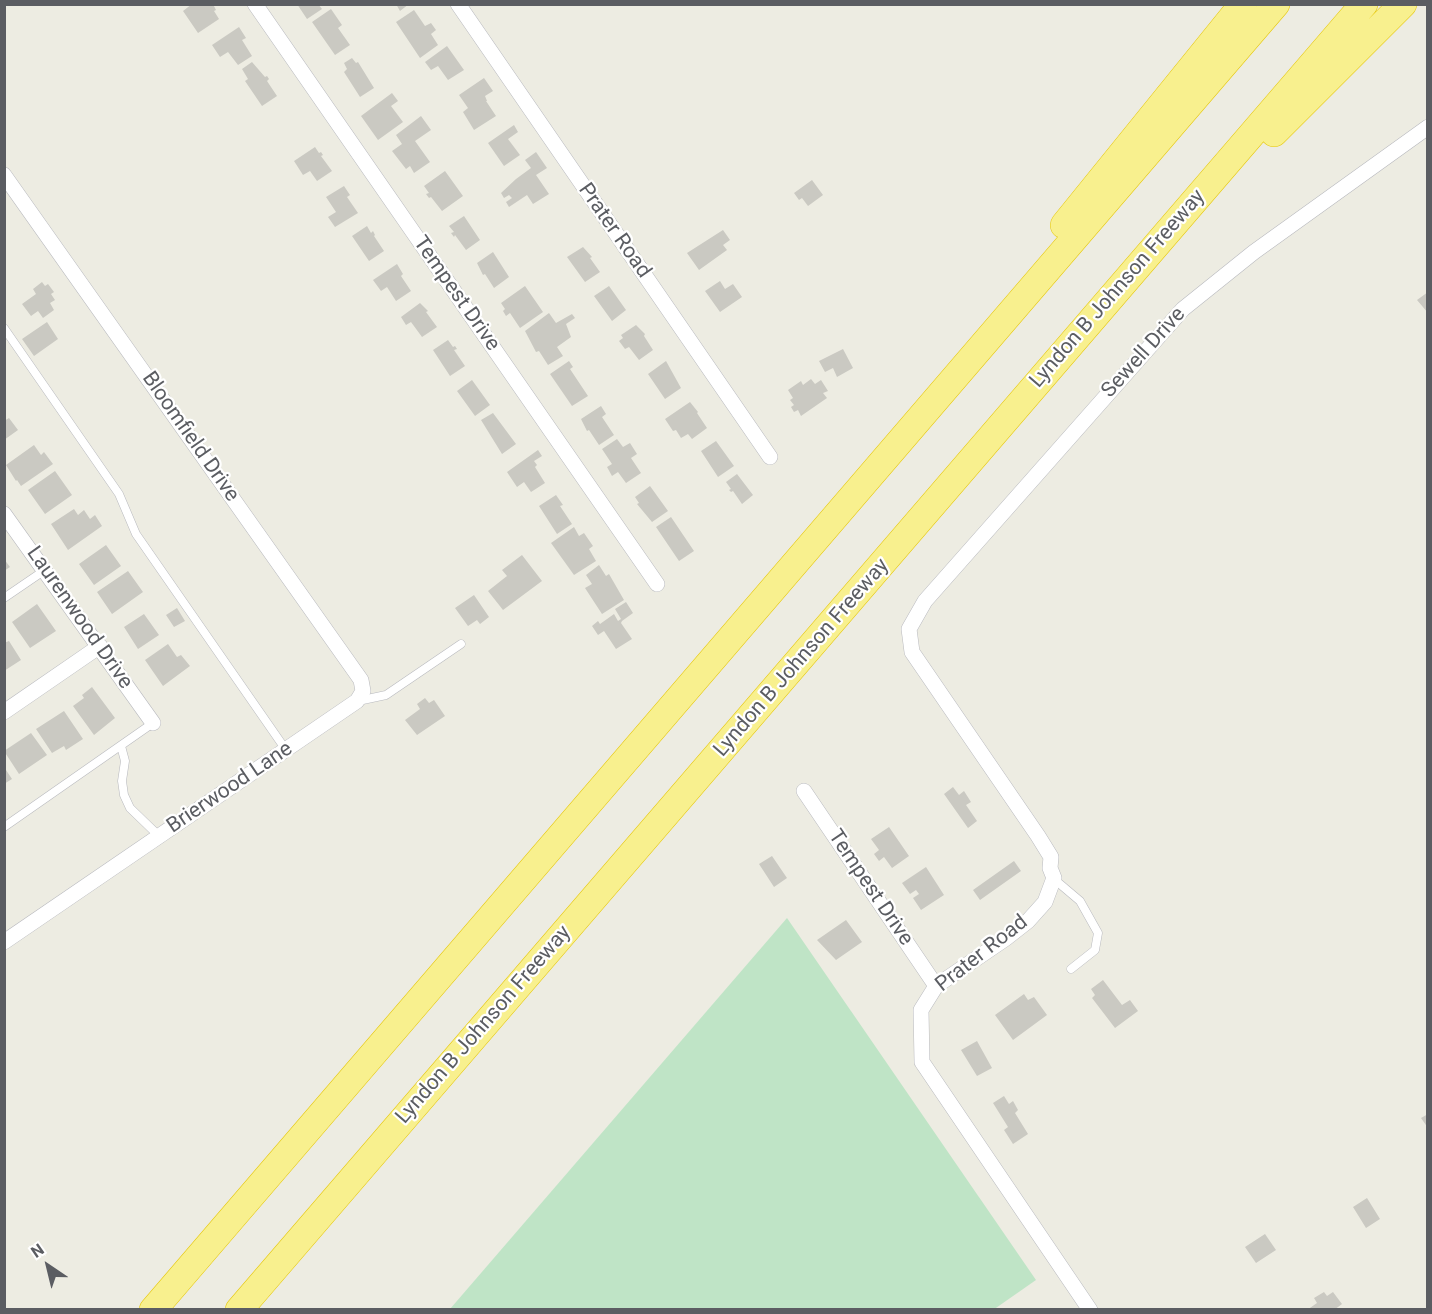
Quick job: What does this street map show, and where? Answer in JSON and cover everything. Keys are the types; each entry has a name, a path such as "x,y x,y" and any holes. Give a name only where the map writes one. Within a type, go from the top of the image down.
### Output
{"highway":[{"path":"879,466 1092,189 1243,4"},
{"path":"153,1310 1276,4"},
{"name":"Lyndon B Johnson Freeway","path":"239,1310 1364,4"},
{"path":"1118,289 1403,4"}],"street":[{"name":"Tempest Drive","path":"255,4 657,584"},
{"name":"Prater Road","path":"458,4 770,457"},
{"name":"Sewell Drive","path":"1053,879 1050,868 1051,857 912,652 909,629 926,601 1183,309 1254,252 1428,127"},
{"name":"Bloomfield Drive","path":"4,175 361,680 363,691 357,701"},
{"name":"Laurenwood Drive","path":"4,514 153,723"},
{"path":"4,712 99,646"},
{"name":"Brierwood Lane","path":"4,942 357,701"},
{"name":"Tempest Drive","path":"804,791 936,986"},
{"name":"Prater Road","path":"1053,879 1045,902 1028,921 936,986 921,1010 922,1062 1090,1310"}],"lane":[{"path":"4,328 119,494 136,534 286,750"},
{"path":"4,598 45,570"},
{"name":"Brierwood Lane","path":"357,701 386,694 461,644"},
{"path":"4,827 153,723"},
{"path":"121,746 125,761 122,781 124,795 130,808 159,837"},
{"path":"1053,879 1080,901 1098,933 1095,950 1071,969"}],"green space":[{"path":"787,918 1036,1280 993,1310 450,1309"}],"building":[{"path":"192,4 213,4 219,19 198,33 183,11"},
{"path":"297,4 318,4 322,9 307,19"},
{"path":"396,4 409,4 400,11"},
{"path":"331,9 342,25 338,28 350,45 335,55 312,22"},
{"path":"414,10 425,26 431,23 436,30 431,34 438,45 420,58 396,22"},
{"path":"239,27 246,38 242,40 252,56 238,65 228,52 220,57 212,45"},
{"path":"447,46 464,70 448,80 438,66 431,70 425,62"},
{"path":"352,58 356,63 358,62 374,88 360,97 344,72 347,69 344,63"},
{"path":"252,62 265,77 267,76 269,79 267,81 277,96 262,106 245,81 248,79 242,69"},
{"path":"484,78 493,91 485,96 486,101 496,116 474,130 463,112 468,108 459,95"},
{"path":"392,93 398,101 391,106 403,122 378,140 361,116"},
{"path":"421,116 431,130 415,141 430,162 414,173 410,166 406,169 392,151 402,144 396,135"},
{"path":"514,125 518,132 508,139 520,155 504,166 488,143"},
{"path":"315,147 319,153 321,152 323,155 321,156 332,171 317,181 310,171 303,175 294,161"},
{"path":"536,152 547,168 536,175 549,194 533,204 527,195 509,207 506,202 512,198 509,195 504,198 501,193 531,168 525,160"},
{"path":"445,171 463,196 442,211 426,194 429,193 424,186"},
{"path":"812,180 823,195 808,206 794,193"},
{"path":"344,186 350,195 347,197 358,213 335,227 328,217 336,212 326,197"},
{"path":"464,216 480,240 466,250 451,233 454,232 449,226"},
{"path":"367,226 371,233 373,231 384,251 369,261 352,236"},
{"path":"723,230 730,240 723,245 727,250 699,270 687,253"},
{"path":"583,247 592,257 590,258 600,272 585,282 567,257"},
{"path":"493,252 509,277 494,288 477,263"},
{"path":"397,264 403,274 401,276 411,291 396,301 387,287 381,291 373,280"},
{"path":"720,281 725,289 733,284 742,297 720,312 705,291"},
{"path":"42,282 45,286 48,284 54,292 51,294 55,300 50,303 54,310 43,318 38,311 31,316 22,304 36,294 33,289"},
{"path":"525,286 543,312 520,328 510,313 506,316 501,303"},
{"path":"609,286 626,310 612,321 594,296"},
{"path":"1428,292 1428,313 1417,300"},
{"path":"420,303 428,311 426,312 437,327 422,337 411,322 406,325 401,317"},
{"path":"549,313 556,323 572,314 575,318 566,324 571,337 557,347 563,356 548,365 539,351 536,352 525,331"},
{"path":"47,322 58,339 34,356 22,339"},
{"path":"636,325 645,334 653,350 639,360 629,347 625,349 619,341 623,338 621,335"},
{"path":"448,340 457,349 454,350 465,366 450,376 433,350"},
{"path":"843,349 853,368 837,377 833,368 825,372 819,361"},
{"path":"569,361 573,367 570,369 588,396 572,406 550,374"},
{"path":"666,361 681,388 665,399 648,374"},
{"path":"811,379 815,384 821,380 828,391 823,393 827,398 801,416 798,410 794,412 791,407 794,405 790,400 793,398 788,390 801,381 803,385"},
{"path":"472,380 490,405 475,416 457,391"},
{"path":"690,402 707,428 692,439 688,434 681,438 665,419"},
{"path":"601,406 606,414 602,417 614,435 599,445 589,430 587,431 581,419"},
{"path":"493,413 516,444 502,454 481,420"},
{"path":"9,418 18,430 4,440 4,421"},
{"path":"617,439 623,447 630,443 637,454 631,458 641,473 626,483 618,472 612,476 607,467 612,464 602,449"},
{"path":"716,441 734,466 718,477 701,451"},
{"path":"34,445 41,455 44,452 53,464 21,486 6,465"},
{"path":"538,450 542,456 534,461 537,465 535,467 545,483 531,492 524,482 517,487 507,472"},
{"path":"55,471 72,495 45,514 28,490"},
{"path":"737,474 753,495 742,504 733,491 729,490 731,489 726,482"},
{"path":"650,486 668,511 652,522 637,504 639,503 635,497"},
{"path":"556,495 563,505 560,506 572,524 557,534 539,506"},
{"path":"74,509 78,515 84,510 90,519 95,515 102,526 68,550 51,524"},
{"path":"671,517 694,551 679,561 656,527"},
{"path":"574,527 579,536 584,533 593,546 589,549 596,561 574,575 551,543"},
{"path":"106,545 121,566 94,585 79,564"},
{"path":"522,555 542,581 503,610 488,591 507,576 502,570"},
{"path":"4,559 10,567 4,571"},
{"path":"599,565 606,576 609,574 624,600 602,614 585,588 592,584 586,575"},
{"path":"128,571 143,592 112,614 97,592"},
{"path":"474,595 489,617 480,624 477,620 468,626 455,608"},
{"path":"626,602 633,613 621,623 632,639 616,649 604,631 598,635 592,626 598,621 600,624 614,614 618,621 621,619 615,609"},
{"path":"37,604 56,631 30,648 12,622"},
{"path":"177,608 185,621 174,627 166,615"},
{"path":"144,614 159,635 138,649 124,627"},
{"path":"9,641 21,660 4,671 4,643"},
{"path":"168,644 177,657 181,655 190,666 163,686 145,660"},
{"path":"92,687 115,718 94,735 73,706 84,698 82,695"},
{"path":"425,698 429,703 434,700 445,716 417,735 405,720 420,709 417,704"},
{"path":"64,711 83,739 66,750 64,746 52,753 36,729"},
{"path":"31,733 47,755 19,774 4,751"},
{"path":"4,767 12,779 4,784"},
{"path":"953,787 959,795 964,791 971,802 966,805 977,821 968,828 944,794"},
{"path":"889,827 909,856 892,868 884,857 879,861 874,854 879,850 871,839"},
{"path":"772,856 787,878 774,887 759,864"},
{"path":"1014,861 1021,871 980,900 973,890"},
{"path":"926,867 944,895 921,910 913,898 919,894 916,890 910,894 902,883"},
{"path":"846,920 862,942 836,960 817,940"},
{"path":"1103,980 1122,1005 1130,1000 1138,1011 1115,1028 1092,998 1095,995 1091,989"},
{"path":"1024,994 1028,1000 1034,997 1047,1015 1013,1040 995,1015"},
{"path":"977,1041 992,1068 977,1076 961,1050"},
{"path":"1004,1096 1009,1104 1013,1101 1018,1110 1015,1113 1028,1134 1013,1144 1004,1130 1008,1127 993,1103"},
{"path":"1428,1114 1428,1128 1421,1118"},
{"path":"1367,1198 1380,1219 1366,1228 1353,1207"},
{"path":"1265,1234 1276,1250 1256,1263 1245,1247"},
{"path":"1324,1292 1327,1296 1333,1292 1342,1304 1334,1310 1307,1310 1317,1303 1314,1298"}]}
